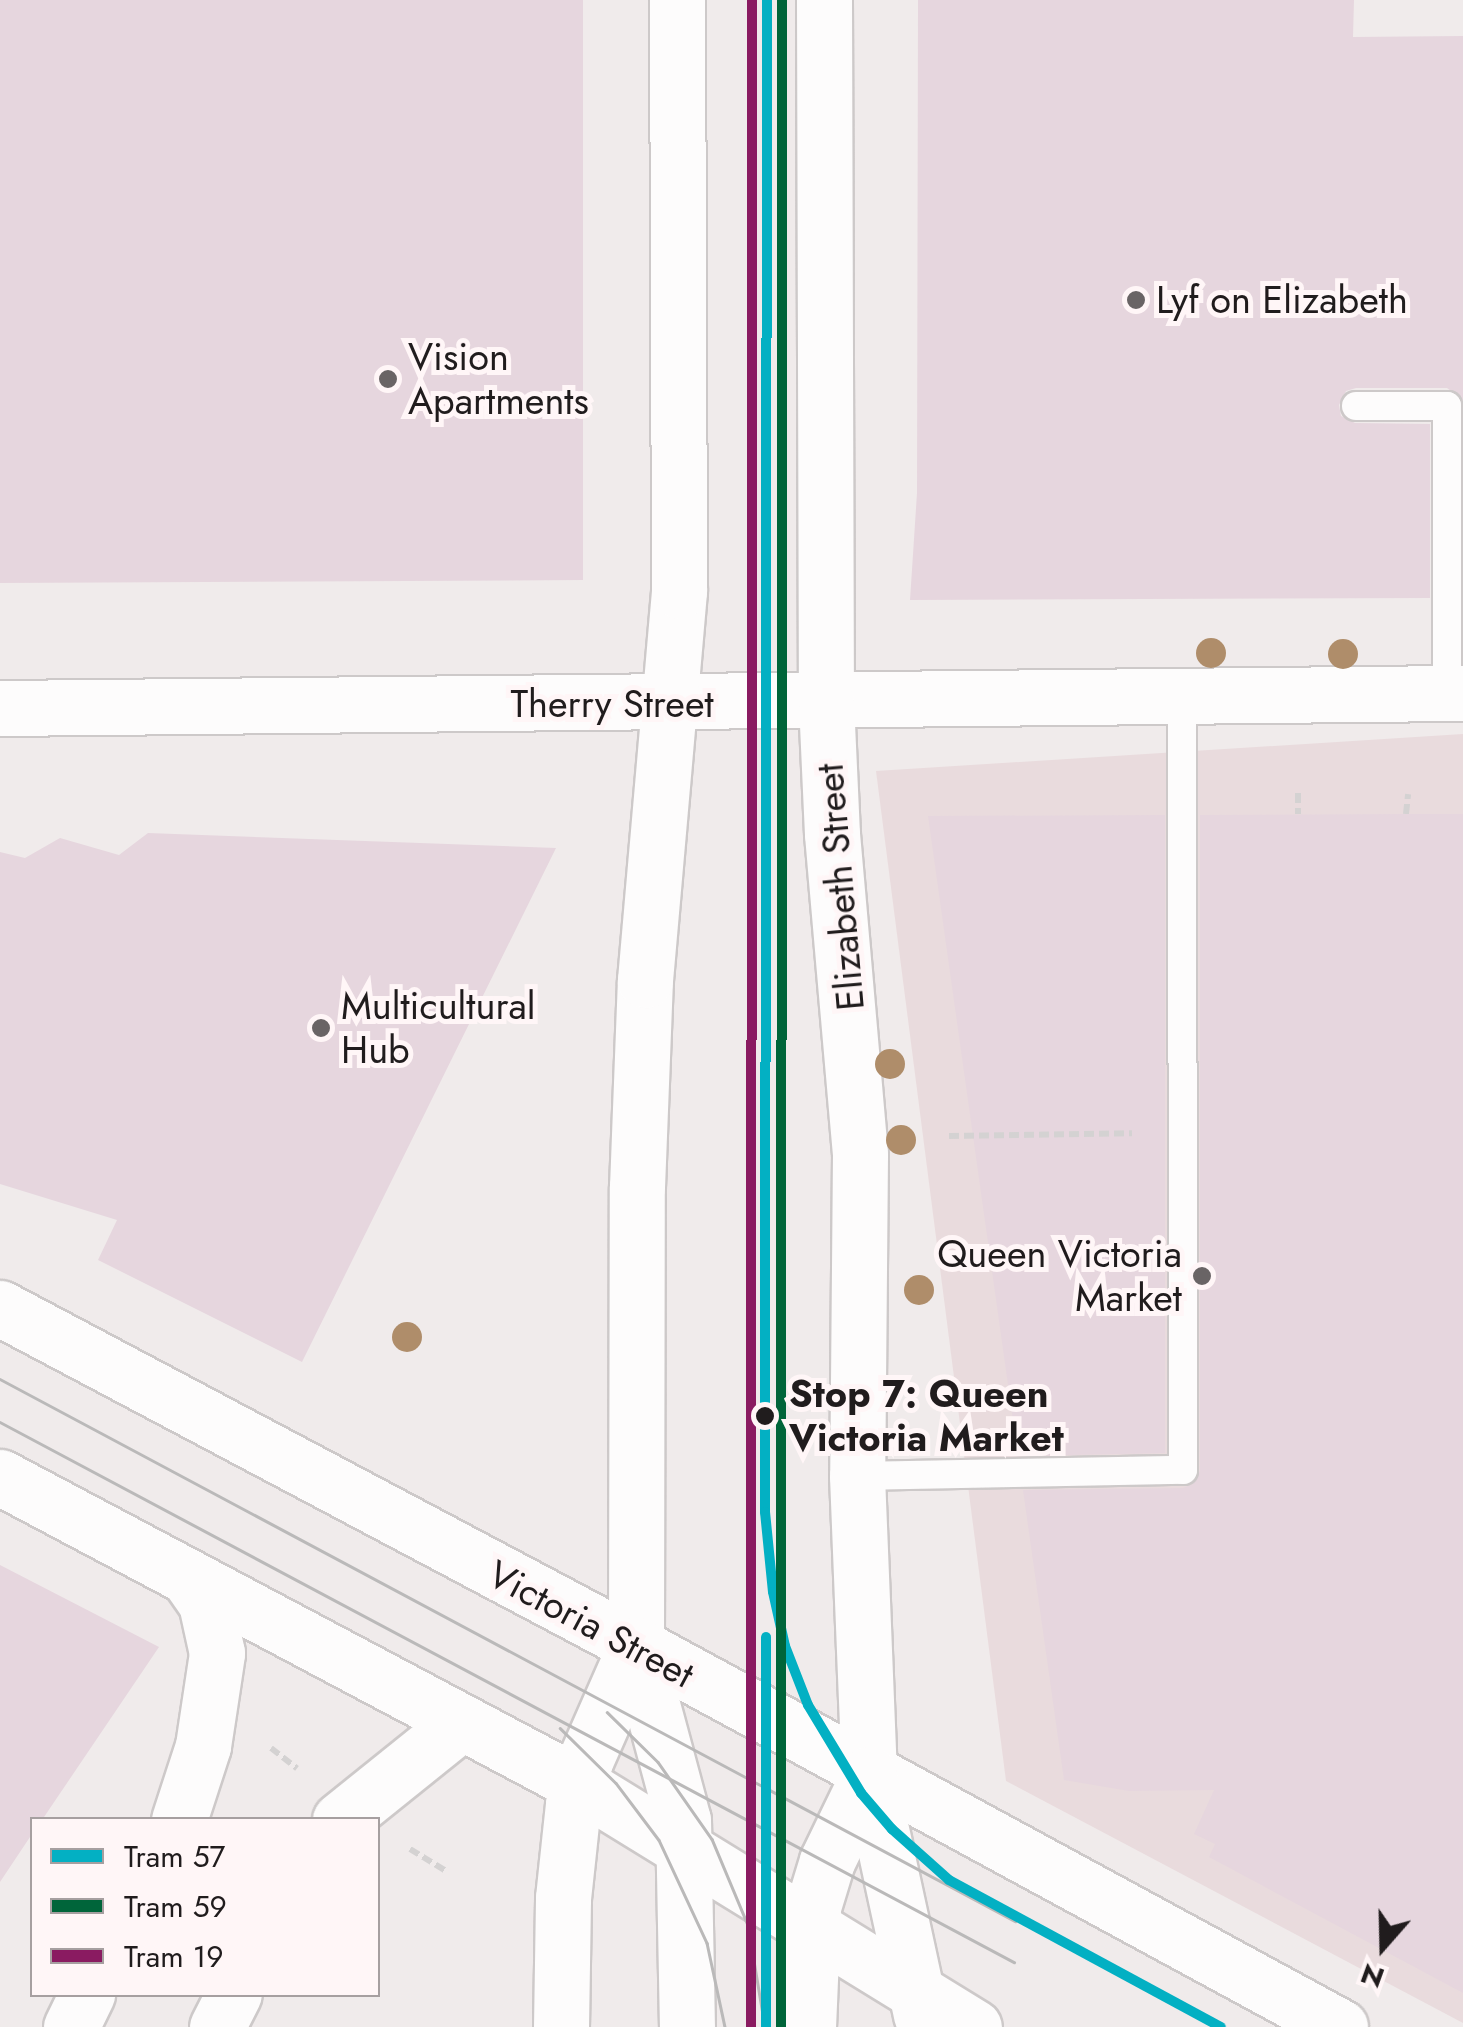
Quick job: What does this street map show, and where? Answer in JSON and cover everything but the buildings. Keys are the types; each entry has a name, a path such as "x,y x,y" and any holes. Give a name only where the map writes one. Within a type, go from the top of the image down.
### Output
{"street":[{"path":"677,0 679,591 643,1036 637,1187 636,1645 680,1798 686,1847 688,2027"},
{"name":"Elizabeth Street","path":"824,0 826,702 832,834 860,1154 856,1476 869,1774 920,2010"},
{"name":"Therry Street","path":"0,708 1455,693"},
{"name":"Victoria Street","path":"0,1308 636,1645 1340,2027"},
{"path":"0,1477 577,1783 810,1926 920,2010 974,2027"},
{"path":"180,1817 204,1746 216,1653 206,1603 188,1576"},
{"path":"562,2027 564,1882 577,1783 636,1645"},
{"path":"344,1817 462,1722"},
{"name":"Elizabeth Street","path":"808,2027 810,1926 827,1861 869,1774"},
{"path":"70,2027 86,1997"},
{"path":"217,2027 232,1997"}],"lane":[{"path":"1356,406 1447,406 1455,693"},
{"path":"856,1476 1183,1470 1182,696"}],"path":[{"path":"1298,793 1298,814"},
{"path":"1406,814 1408,794"},
{"path":"948,1136 1182,1132"},
{"path":"261,1740 304,1774"},
{"path":"409,1848 446,1870"}],"shaded area":[{"name":"Queen Victoria Market","path":"1463,734 1463,2023 1006,1781 876,771"}],"tram line":[{"name":"19","path":"751,2027 752,0"},
{"name":"57","path":"767,0 765,1512 773,1592 785,1646 808,1705 861,1793 892,1829 949,1880 1221,2027"},
{"name":"59","path":"781,2027 782,0"},
{"path":"0,1379 1015,1921"},
{"path":"0,1422 1014,1962"},
{"name":"57","path":"766,1637 766,2027"},
{"path":"607,1712 658,1762 712,1839 748,1925 765,2027"},
{"path":"560,1728 616,1783 659,1840 707,1943 725,2027"}],"place":[{"name":"Lyf on Elizabeth","path":"1136,300"},
{"name":"Vision Apartments","path":"388,379"},
{"name":"Multicultural Hub","path":"321,1028"},
{"name":"Queen Victoria Market","path":"1202,1276"},
{"name":"Stop 7: Queen Victoria Market","path":"765,1416"}]}
